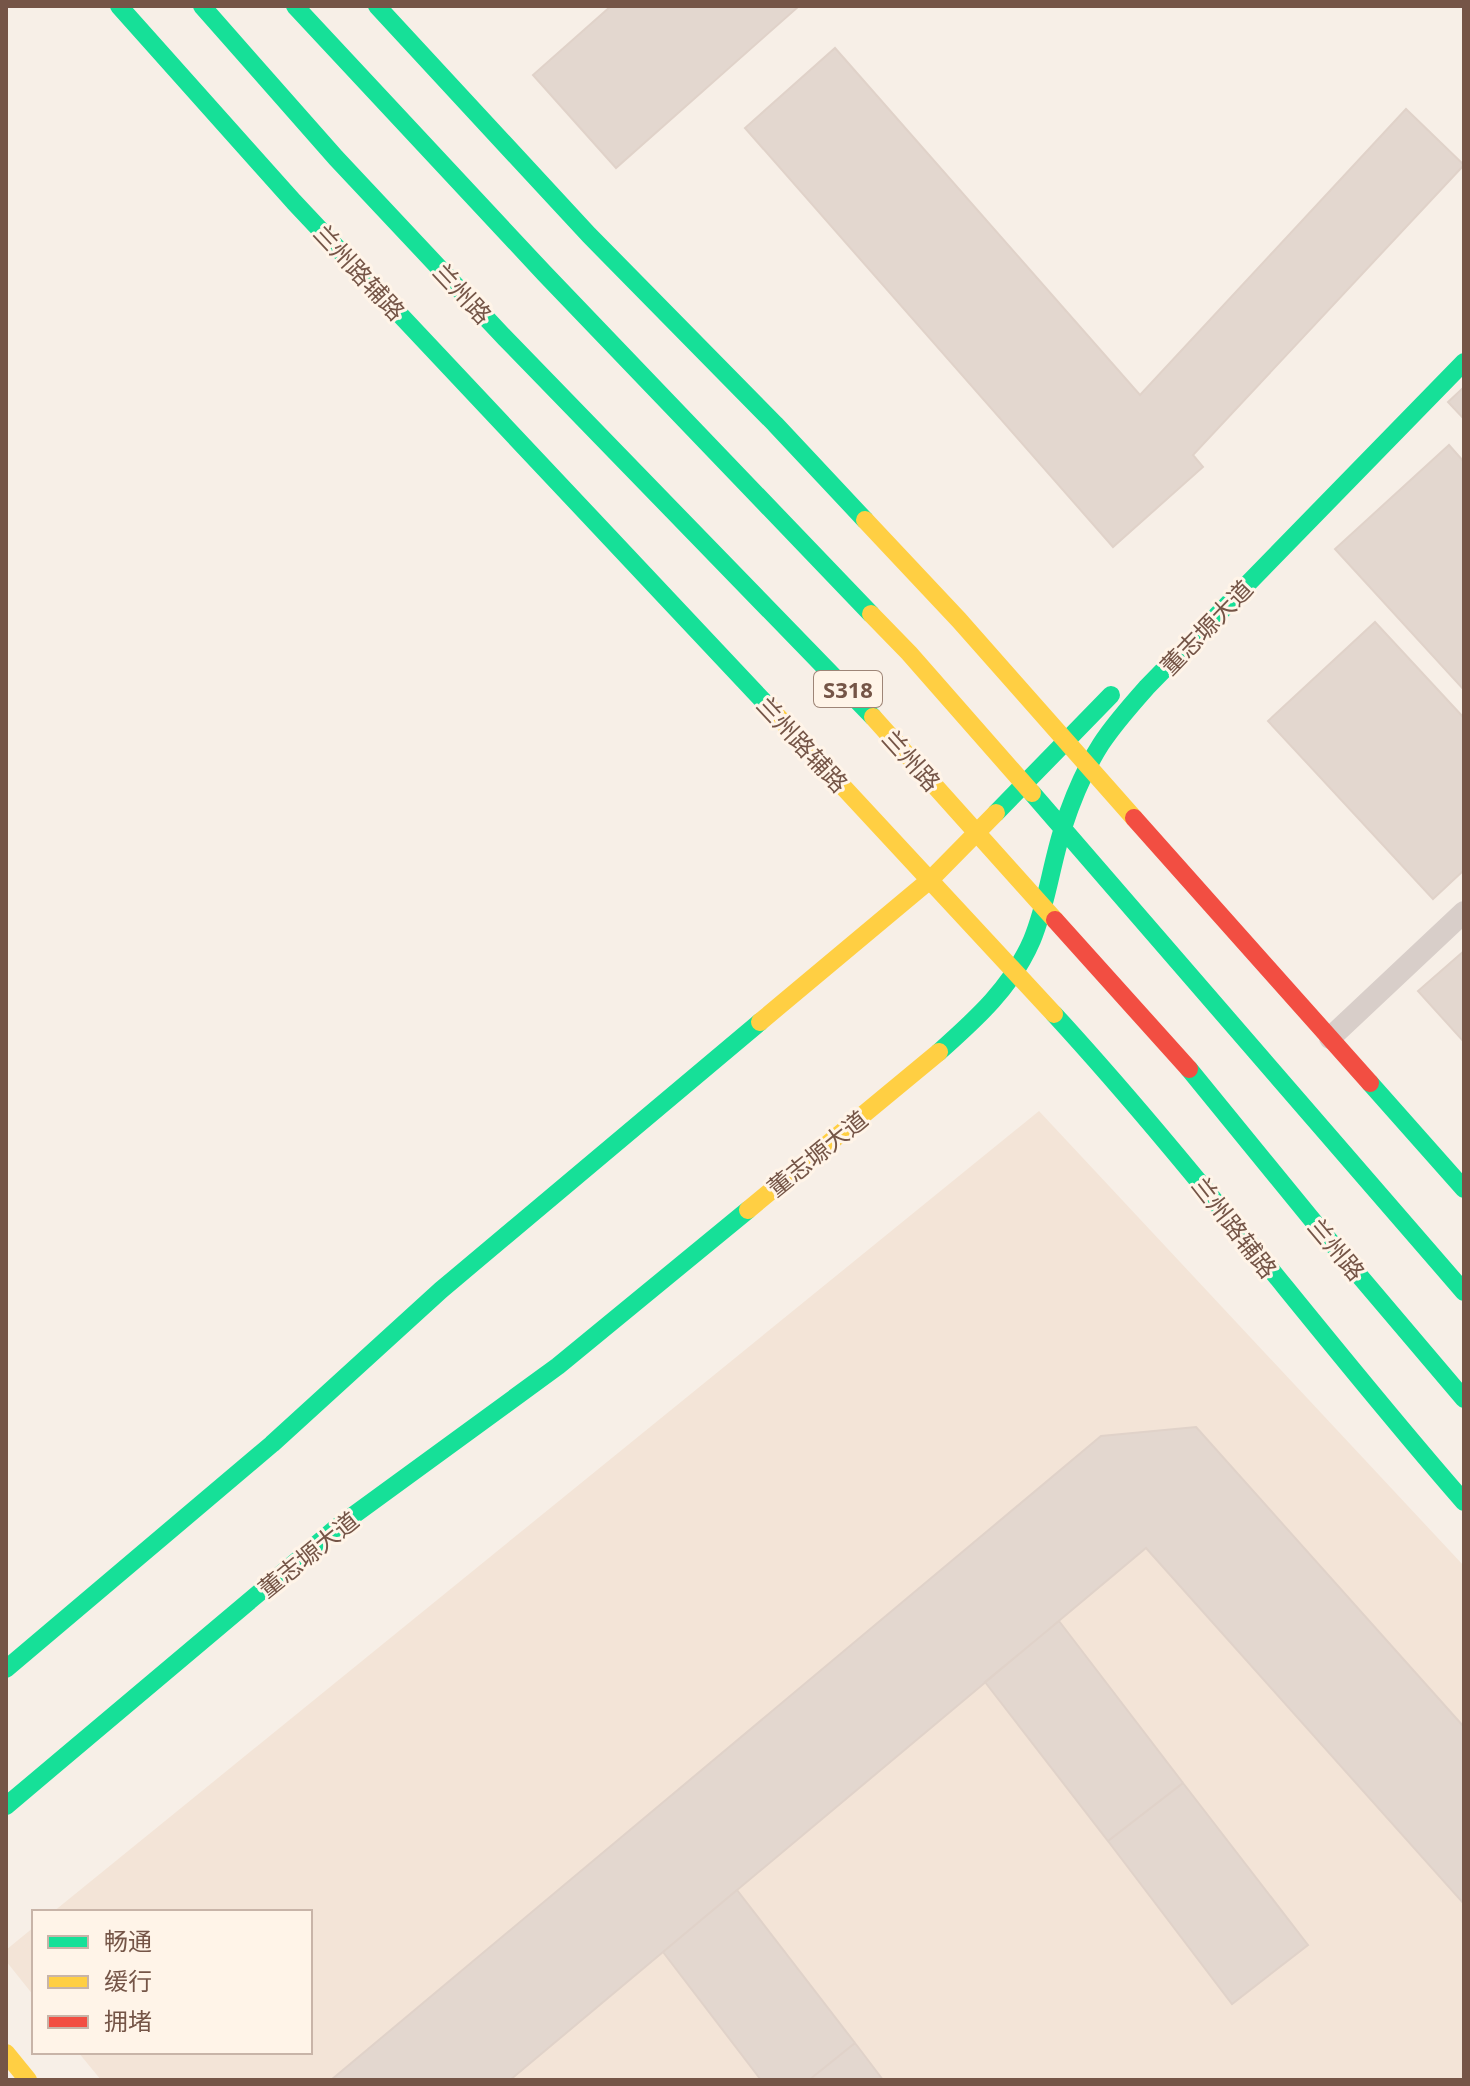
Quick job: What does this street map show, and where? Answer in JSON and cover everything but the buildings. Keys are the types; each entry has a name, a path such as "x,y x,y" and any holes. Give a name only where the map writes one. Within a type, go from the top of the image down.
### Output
{"main road":[{"name":"兰州路辅路","path":"119,6 291,199 931,879 1160,1131 1282,1287 1423,1458 1464,1502"},
{"name":"兰州路","path":"202,6 336,158 505,338 858,700 1192,1073 1464,1399"},
{"name":"S318","path":"295,6 556,285 909,653 1464,1292"},
{"path":"377,6 589,235 775,424 959,620 1464,1189"},
{"name":"董志塬大道","path":"6,1806 336,1528 558,1366 931,1059 981,1014 1005,987 1031,942 1044,906 1063,829 1100,745 1147,687 1464,362"},
{"path":"6,1669 272,1444 441,1290 931,879 1122,683"},
{"path":"6,2053 28,2080"}],"lane":[{"path":"1330,1038 1464,912"}],"shaded area":[{"path":"1039,1111 1464,1566 1464,2080 101,2080 80,2054 312,2054 312,1910 55,1910"},
{"path":"32,1929 32,1994 6,1961 6,1950"}],"traffic: fast":[{"path":"119,6 294,202 769,707"},
{"path":"202,6 336,158 505,338 873,717"},
{"path":"295,6 545,274 871,614"},
{"path":"377,6 589,235 865,520"},
{"path":"939,1052 992,1001 1024,957 1041,913 1070,807 1111,729 1147,687 1464,362"},
{"path":"996,813 1111,695"},
{"path":"1032,793 1464,1292"},
{"path":"1054,1014 1159,1134 1464,1502"},
{"path":"6,1669 272,1444 441,1290 760,1022"},
{"path":"1189,1069 1464,1399"},
{"path":"1370,1083 1464,1189"},
{"path":"6,1806 336,1528 558,1366 748,1210"}],"traffic: slow":[{"path":"865,520 959,620 1134,818"},
{"path":"871,614 1032,793"},
{"path":"769,707 1054,1014"},
{"path":"873,717 1055,920"},
{"path":"760,1022 931,879 996,813"},
{"path":"748,1210 939,1052"},
{"path":"6,2053 28,2080"}],"traffic: jam":[{"path":"1134,818 1370,1083"},
{"path":"1055,920 1189,1069"}]}
